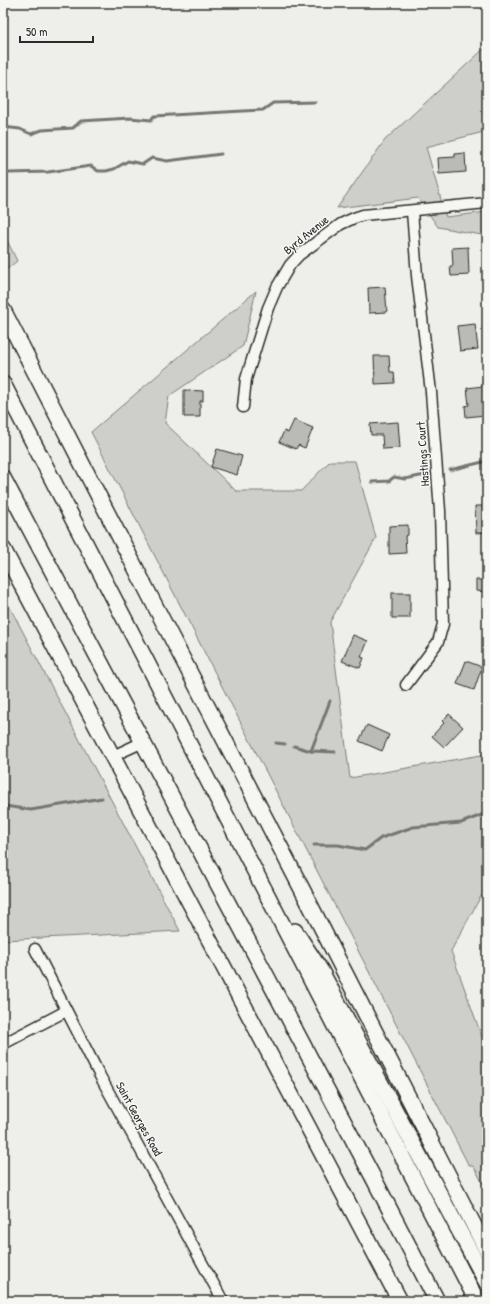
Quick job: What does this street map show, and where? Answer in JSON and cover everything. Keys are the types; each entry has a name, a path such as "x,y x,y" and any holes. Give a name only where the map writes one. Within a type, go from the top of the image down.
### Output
{"highway":[{"path":"3,310 487,1251"},
{"path":"3,384 477,1301"},
{"path":"3,478 437,1301"},
{"path":"3,549 400,1301"},
{"path":"246,855 321,971 487,1283"}],"street":[{"name":"Byrd Avenue","path":"243,407 246,379 268,308 277,286 290,265 299,255 341,224 363,215 487,204"},
{"name":"Hastings Court","path":"406,684 438,642 443,624 440,511 432,408 417,276 412,211"},
{"path":"112,756 143,742"},
{"name":"Saint Georges Road","path":"35,949 66,1011 223,1301"},
{"path":"3,1044 66,1011"}],"shaded area":[{"path":"487,46 487,131 426,147 446,217 487,212 487,236 438,227 418,198 337,208 385,140"},
{"path":"3,232 17,261 7,269 3,261"},
{"path":"256,291 243,346 169,396 165,423 236,491 301,491 330,461 355,461 376,538 330,622 350,778 487,754 487,896 481,896 451,951 487,1051 487,1191 474,1167 468,1164 91,432"},
{"path":"3,594 180,931 3,940"}],"building":[{"path":"465,153 466,172 439,174 438,158 455,157 455,154"},
{"path":"468,247 469,275 451,276 450,266 453,266 452,248"},
{"path":"385,287 387,312 369,313 368,288"},
{"path":"475,324 478,349 460,351 457,326"},
{"path":"374,356 389,356 390,372 394,372 395,383 375,384"},
{"path":"483,386 485,415 466,417 465,406 469,405 467,388"},
{"path":"184,390 203,391 203,401 200,401 200,417 184,417"},
{"path":"294,420 313,428 305,448 298,445 296,449 279,442 284,431 288,433"},
{"path":"398,422 400,448 383,449 382,435 371,435 370,424"},
{"path":"217,449 242,456 237,475 211,467"},
{"path":"475,506 487,506 487,532 476,533"},
{"path":"408,525 408,535 405,536 406,553 389,554 389,526"},
{"path":"476,580 487,580 487,592 476,591"},
{"path":"392,593 410,593 410,618 392,618"},
{"path":"353,635 368,641 361,657 364,658 360,668 342,661"},
{"path":"466,661 482,667 474,690 457,684"},
{"path":"449,714 463,727 444,747 432,736 444,723 442,721"},
{"path":"367,725 389,735 382,751 359,741"}],"waterway":[{"path":"3,127 20,129 31,134 42,130 73,128 81,121 130,118 151,120 154,116 263,110 273,103 315,102"},
{"path":"9,173 48,172 91,166 98,171 106,171 114,169 128,161 143,164 152,158 167,161 221,154"},
{"path":"450,470 487,461"},
{"path":"372,482 389,481 394,477 405,479 430,474"},
{"path":"311,751 330,701"},
{"path":"276,743 285,744"},
{"path":"294,746 311,751 335,752"},
{"path":"3,806 31,810 102,798"},
{"path":"314,845 338,845 365,850 381,838 413,827 461,823 487,813"}]}
